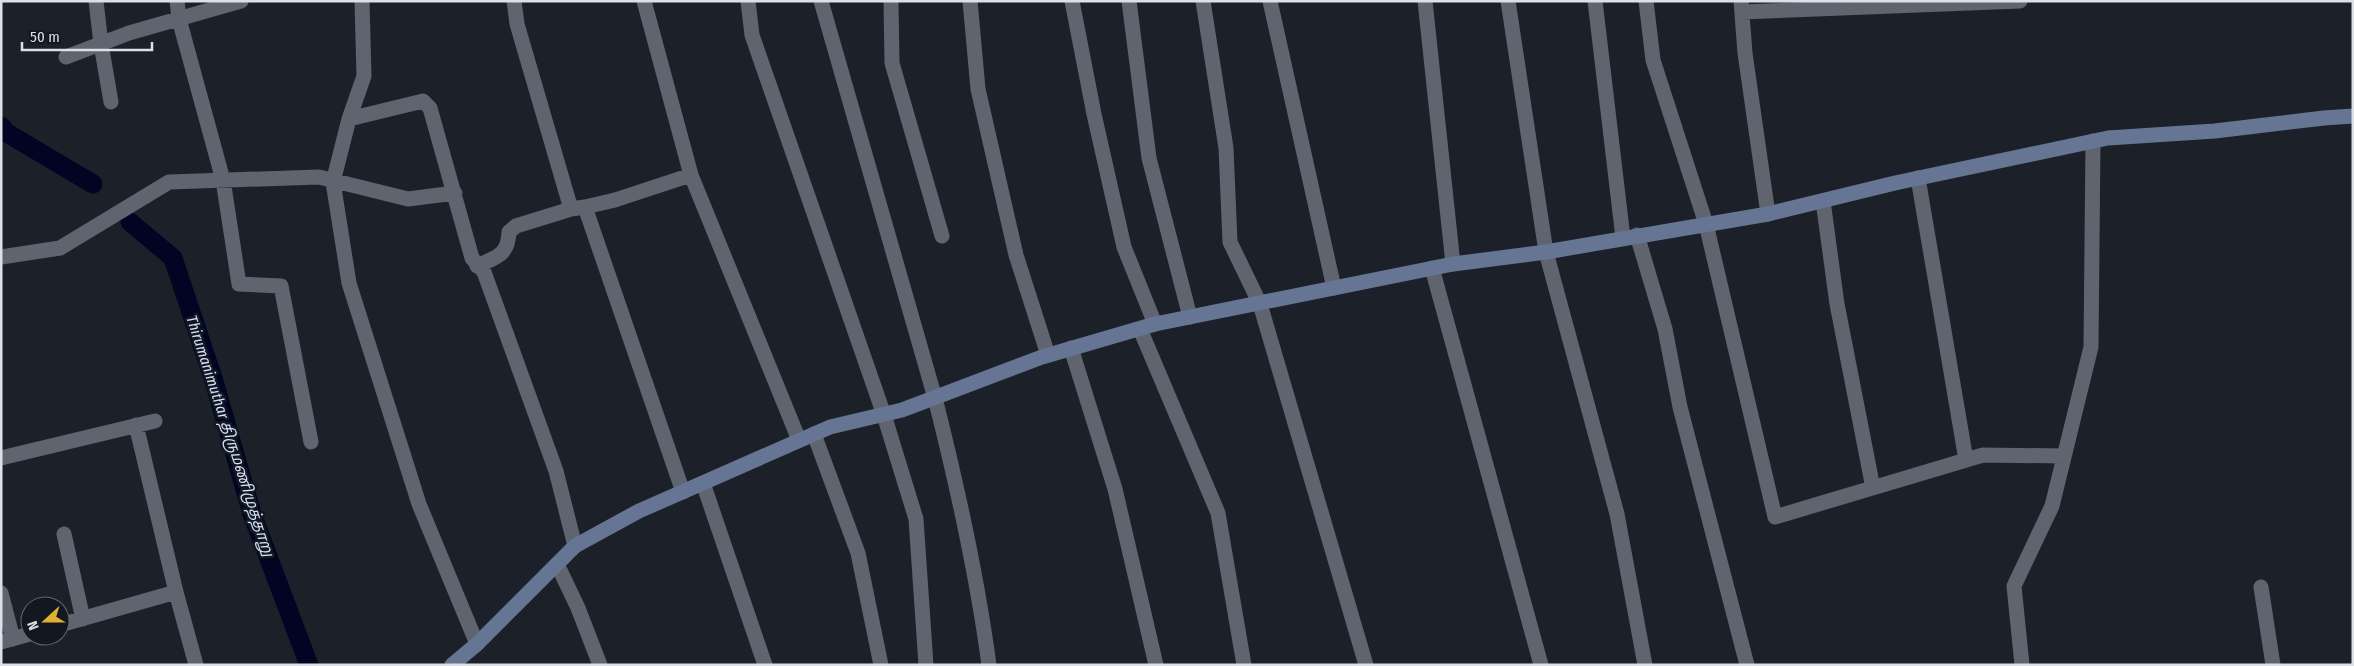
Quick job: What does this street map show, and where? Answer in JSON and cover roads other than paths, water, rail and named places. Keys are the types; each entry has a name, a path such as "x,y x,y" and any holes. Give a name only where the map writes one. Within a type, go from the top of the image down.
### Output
{"street":[{"path":"96,1 111,102"},
{"path":"177,1 179,19 223,180 239,284 281,286 311,442"},
{"path":"66,58 129,33 241,1"},
{"path":"362,1 364,76 349,119 333,182 349,283 419,504 477,644"},
{"path":"514,1 517,24 578,208 683,492"},
{"path":"644,1 691,174 799,440"},
{"path":"748,1 752,35 884,415 916,519 926,665"},
{"path":"821,1 935,398 948,451 980,609 989,665"},
{"path":"891,1 892,63 942,236"},
{"path":"970,1 978,89 1016,255 1048,355"},
{"path":"1072,1 1124,247 1155,324"},
{"path":"1129,1 1149,158 1190,317"},
{"path":"1203,1 1226,148 1230,242 1260,304 1366,665"},
{"path":"1270,1 1334,288"},
{"path":"1508,1 1546,252 1617,514 1645,665"},
{"path":"1596,1 1630,236 1665,329 1680,407 1747,665"},
{"path":"1646,1 1653,60 1706,224 1775,517 1983,455 2064,456"},
{"path":"1768,214 1745,53 1741,7 2020,1"},
{"path":"1430,2 1452,264"},
{"path":"349,119 423,101 430,108 472,258 484,272 556,471 575,546"},
{"path":"452,665 477,644 575,546 639,511 830,427 902,410 1048,355 1155,324 1452,264 1546,252 1630,236 1768,214 1918,178 2108,138 2215,131 2353,116"},
{"path":"2022,665 2014,586 2052,506 2091,347 2093,141"},
{"path":"477,266 505,251 509,232 516,226 578,208 615,200 691,174"},
{"path":"1,257 60,248 169,182 319,177 408,199 455,193"},
{"path":"1918,178 1966,460"},
{"path":"1823,201 1838,304 1873,488"},
{"path":"1432,268 1542,665"},
{"path":"1140,329 1218,513 1244,665"},
{"path":"1072,348 1115,490 1156,665"},
{"path":"1,458 155,421"},
{"path":"136,425 176,592 196,665"},
{"path":"814,434 858,553 881,665"},
{"path":"703,483 765,665"},
{"path":"64,534 82,619"},
{"path":"557,564 600,665"},
{"path":"2261,587 2273,665"},
{"path":"70,622 176,592"},
{"path":"1,593 7,640 20,637"}],"waterway":[{"name":"Thirumanimuthar திருமணிமுத்தாறு","path":"1,126 7,133 93,184"},
{"name":"Thirumanimuthar திருமணிமுத்தாறு","path":"130,222 173,258 214,381 252,514 309,665"}]}
